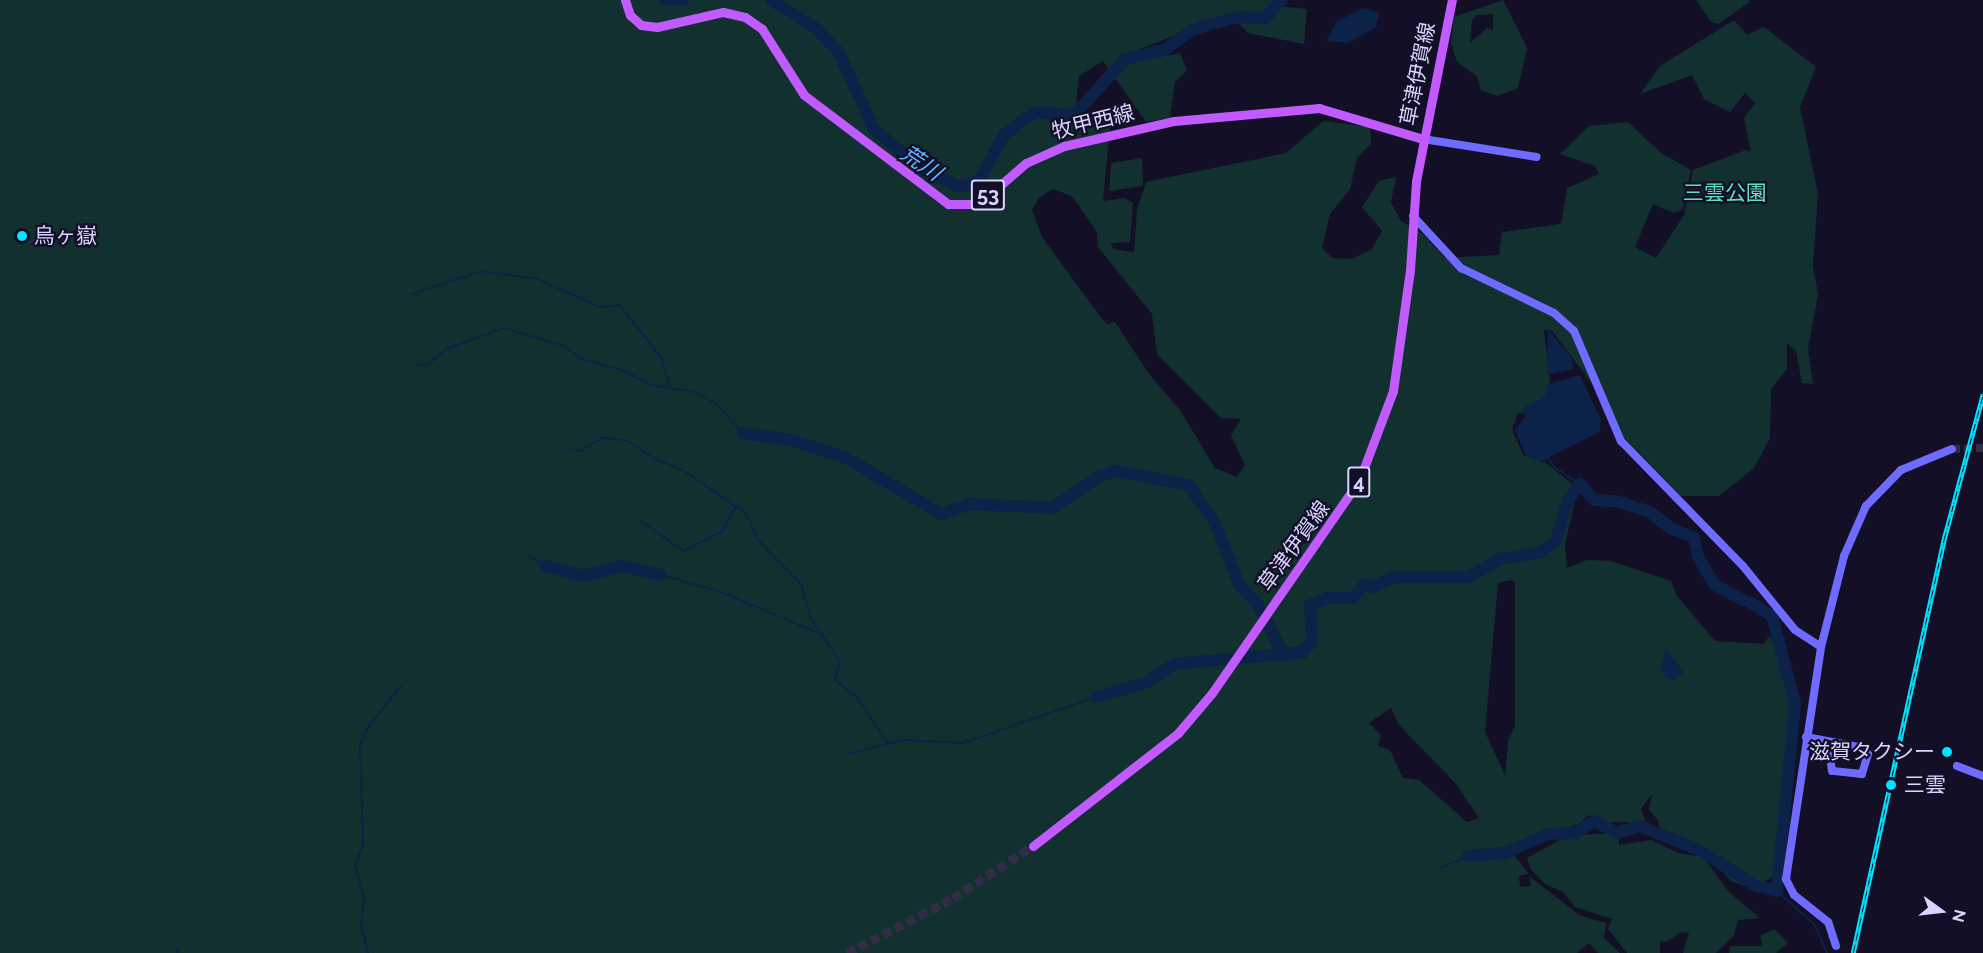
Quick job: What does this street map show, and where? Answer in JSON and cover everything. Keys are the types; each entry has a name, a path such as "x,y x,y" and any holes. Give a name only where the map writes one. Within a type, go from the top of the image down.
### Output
{"main road":[{"name":"牧甲西線","path":"625,0 630,15 641,25 657,27 723,12 745,17 762,29 804,96 948,204 970,204 989,195 1026,163 1064,146 1174,121 1319,108 1423,140"},
{"name":"草津伊賀線","path":"1033,846 1178,733 1345,506 1374,452 1393,391 1423,140 1452,0"}],"street":[{"path":"1423,140 1537,157"},
{"path":"1413,216 1461,268 1554,313 1574,331 1621,441 1743,566 1795,630 1821,647"},
{"path":"1836,946 1828,922 1794,895 1786,879 1807,718 1821,647 1844,556 1866,506 1901,470 1952,449"},
{"path":"1806,737 1822,742 1864,748 1868,754 1864,771 1858,777 1832,771 1831,754 1822,742"},
{"path":"1831,754 1849,745"},
{"path":"1957,766 1983,777"}],"green space":[{"name":"三雲公園","path":"0,0 1277,0 1278,6 1307,9 1304,44 1248,33 1235,19 1210,22 1135,51 1148,59 1180,53 1187,70 1175,82 1170,118 1146,122 1103,61 1079,76 1075,116 1095,112 1110,127 1103,201 1125,198 1133,203 1130,242 1110,243 1114,249 1134,252 1137,210 1146,182 1286,153 1323,121 1370,127 1371,144 1357,158 1350,189 1330,214 1322,248 1332,258 1352,259 1372,249 1382,231 1362,207 1379,181 1396,177 1391,202 1401,221 1424,235 1445,258 1499,255 1502,232 1561,224 1567,188 1599,174 1595,166 1560,154 1589,126 1628,122 1661,153 1691,170 1683,209 1674,213 1653,204 1635,247 1656,258 1684,215 1693,170 1746,150 1751,152 1744,118 1755,103 1745,93 1730,112 1704,99 1692,75 1640,94 1660,66 1734,20 1747,35 1764,27 1816,67 1800,107 1818,194 1813,266 1818,294 1808,349 1813,384 1802,383 1796,351 1787,343 1787,369 1771,389 1770,438 1754,468 1719,496 1681,496 1623,436 1612,410 1552,331 1544,330 1550,380 1544,411 1518,413 1512,429 1523,455 1546,463 1578,488 1565,544 1567,568 1587,560 1611,561 1671,581 1677,596 1715,641 1764,644 1769,636 1787,663 1796,703 1775,875 1753,889 1731,881 1708,856 1661,839 1658,820 1649,810 1652,794 1641,809 1646,823 1608,822 1589,815 1579,824 1513,845 1511,851 1529,874 1519,876 1520,887 1531,886 1529,876 1579,915 1606,923 1604,938 1620,953 1598,953 1589,943 1577,953 0,953","holes":["1053,189 1072,196 1097,232 1098,247 1152,314 1157,354 1221,418 1241,419 1231,435 1245,465 1237,477 1215,468 1180,410 1149,374 1115,322 1107,324 1099,315 1042,237 1032,210 1039,198","1510,580 1515,582 1515,725 1508,741 1505,775 1485,732 1498,583","1391,708 1399,725 1456,784 1479,818 1467,822 1419,780 1403,778 1390,750 1378,746 1381,735 1369,723"]},
{"path":"1503,0 1527,48 1518,88 1497,96 1481,90 1477,76 1457,62 1451,43 1454,17","holes":["1493,14 1493,30 1487,28 1470,43 1472,20 1477,15"]},
{"path":"1696,0 1748,0 1750,2 1718,24 1711,22"},
{"path":"1142,158 1143,186 1109,191 1111,163"},
{"path":"1611,833 1619,839 1619,845 1651,840 1678,853 1703,857 1729,892 1760,918 1738,920 1734,935 1716,953 1683,953 1689,933 1681,932 1666,942 1660,941 1660,953 1627,953 1608,929 1612,919 1575,907 1563,892 1545,884 1530,868 1527,858 1567,836"},
{"path":"1774,929 1788,943 1776,953 1729,953 1730,946 1763,946 1760,936"}],"water":[{"path":"1363,8 1379,12 1376,27 1348,43 1327,41 1336,22"},
{"path":"1548,329 1571,357 1574,369 1547,375"},
{"path":"1580,375 1601,420 1600,432 1540,462 1526,456 1515,430 1525,417 1523,408 1545,396 1548,384"},
{"path":"1666,649 1684,672 1674,680 1666,678 1660,669"}],"waterway":[{"name":"荒川","path":"665,0 683,0"},
{"name":"荒川","path":"771,0 817,29 839,53 874,129 923,170 960,187 979,181 1003,136 1023,120 1036,112 1068,115 1078,111 1125,59 1166,49 1191,31 1207,25 1238,17 1265,18 1282,0"},
{"path":"412,294 481,271 538,279 600,307 619,305 661,357 670,389"},
{"path":"416,365 429,364 446,349 504,328 564,346 581,359 622,370 652,385 695,392 715,403 743,433"},
{"path":"743,433 790,440 845,457 941,514 970,504 1053,508 1098,477 1116,471 1189,485 1215,523 1240,586 1257,603 1284,655"},
{"path":"568,449 580,451 602,438 626,440 657,460 681,469 746,513 758,540 801,584 811,619 840,661 835,680 857,697 888,743"},
{"path":"1548,457 1554,467 1580,484"},
{"path":"1096,697 1145,683 1176,664 1303,652 1312,642 1310,605 1328,598 1353,598 1365,584 1372,587 1394,577 1468,577 1500,559 1541,552 1556,541 1568,500 1580,484 1594,500 1616,501 1650,512 1672,529 1694,537 1698,557 1715,585 1743,600"},
{"path":"641,521 683,551 722,532 736,506"},
{"path":"528,555 545,566"},
{"path":"545,566 584,576 622,566 661,575"},
{"path":"661,575 721,592 818,633"},
{"path":"1468,856 1505,853 1548,834 1575,833 1595,821 1617,833 1640,826 1699,850 1756,886 1777,891 1795,703 1772,616 1750,602"},
{"path":"368,953 361,924 364,898 355,865 363,844 360,745 368,727 401,686"},
{"path":"847,754 902,740 963,743 1096,697"},
{"path":"1440,868 1468,856"},
{"path":"1777,891 1815,925 1827,953"},
{"path":"177,953 178,948"}],"tunnel":[{"path":"1952,449 1983,448"},
{"path":"847,953 953,898 1033,846"}],"railway":[{"path":"1853,953 1944,539 1983,394"}],"place":[{"name":"烏ヶ嶽","path":"22,236"},
{"name":"滋賀タクシー","path":"1947,752"},
{"name":"三雲","path":"1891,785"}]}
